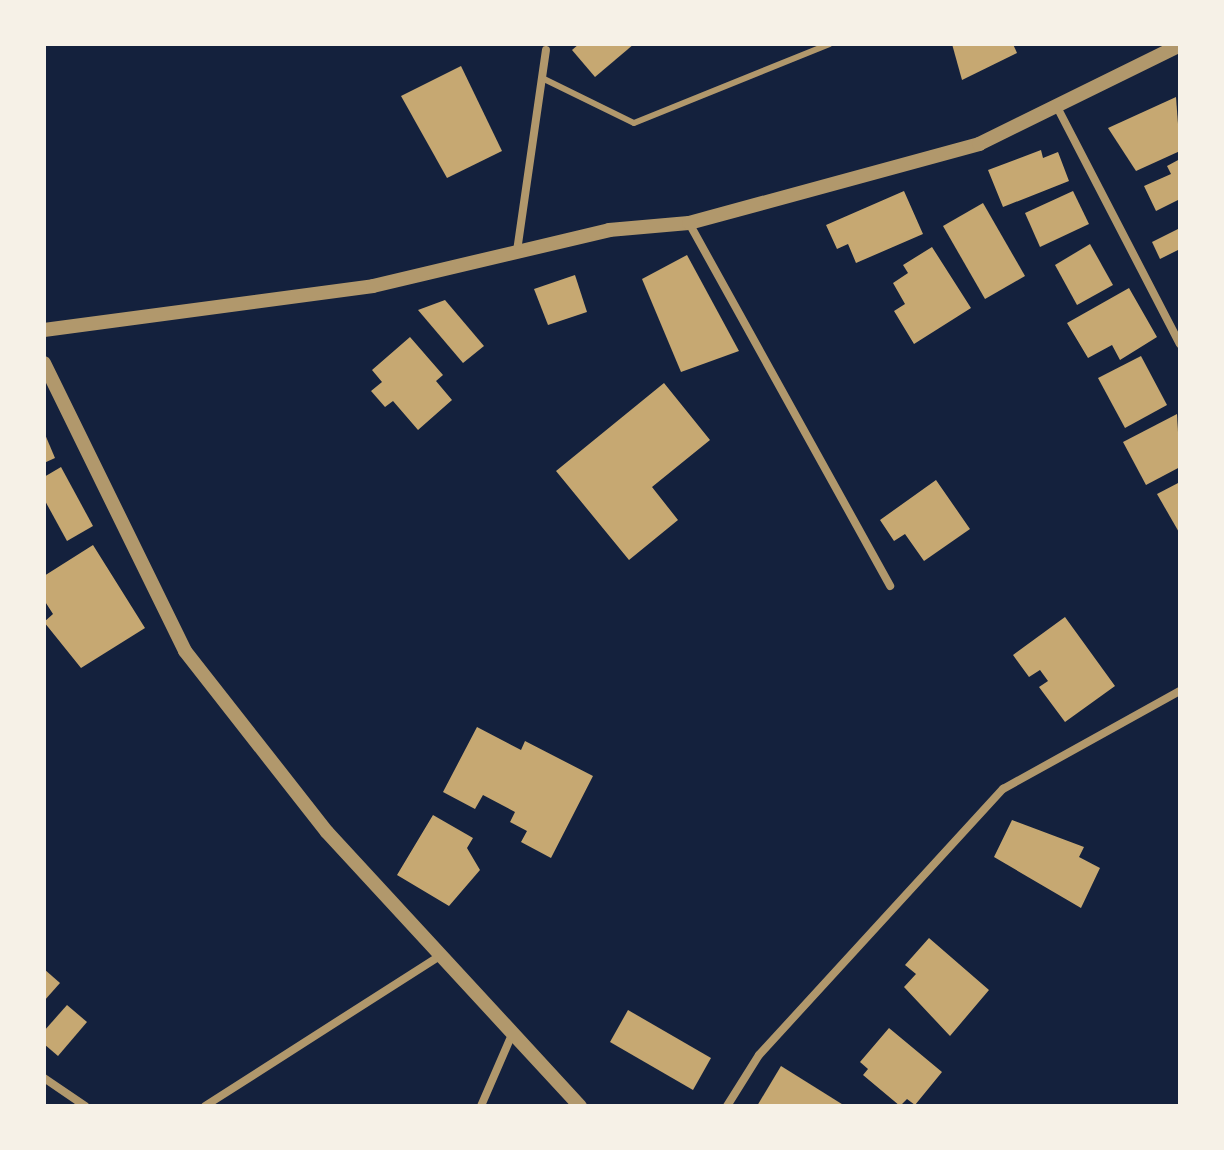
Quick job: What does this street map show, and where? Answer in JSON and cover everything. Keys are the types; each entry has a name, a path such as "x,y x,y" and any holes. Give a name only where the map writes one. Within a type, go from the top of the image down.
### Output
{"street":[{"path":"44,330 373,286 609,230 689,223 979,144 1180,45"},
{"path":"517,251 546,50"},
{"path":"1056,105 1180,344"},
{"path":"689,223 890,586"},
{"path":"44,363 185,651 438,957 510,1039 580,1106"},
{"path":"727,1106 759,1055 1003,789 1180,691"},
{"path":"205,1106 438,957"},
{"path":"481,1106 510,1039"},
{"path":"44,1078 85,1106"}],"lane":[{"path":"542,78 634,123 830,44"}],"building":[{"path":"579,44 634,44 595,77 572,50"},
{"path":"952,44 1013,44 1017,53 962,80"},
{"path":"461,66 502,151 447,178 401,96"},
{"path":"1176,97 1180,151 1136,171 1108,128"},
{"path":"1041,150 1043,158 1058,152 1069,181 1003,207 988,170"},
{"path":"1180,159 1180,199 1156,211 1144,186 1171,174 1167,166"},
{"path":"904,191 923,234 856,263 848,244 837,249 826,225"},
{"path":"1073,191 1089,224 1040,247 1025,213"},
{"path":"983,203 1025,276 985,299 943,226"},
{"path":"1180,228 1180,249 1160,259 1152,242"},
{"path":"1090,244 1113,285 1077,305 1055,265"},
{"path":"932,247 971,308 914,344 894,311 905,304 893,283 908,273 903,265"},
{"path":"687,255 739,351 681,372 642,279"},
{"path":"575,275 587,312 548,325 534,289"},
{"path":"1129,288 1157,337 1120,360 1112,345 1088,358 1067,323"},
{"path":"445,300 484,346 463,363 418,310"},
{"path":"410,337 443,375 436,381 452,400 418,430 393,401 385,407 371,391 382,382 372,370"},
{"path":"1141,356 1167,405 1125,428 1098,378"},
{"path":"664,383 710,440 652,487 678,520 629,560 556,471"},
{"path":"1177,414 1180,467 1146,485 1123,442"},
{"path":"44,432 55,458 44,463"},
{"path":"61,467 93,526 67,541 44,499 44,477"},
{"path":"936,480 970,529 924,561 905,534 894,541 880,520"},
{"path":"1180,482 1180,534 1157,494"},
{"path":"93,545 145,628 81,668 44,622 53,614 44,600 44,576"},
{"path":"1065,617 1115,686 1065,722 1039,687 1048,681 1040,670 1029,677 1013,655"},
{"path":"477,727 521,750 525,741 593,776 551,858 521,842 527,831 510,822 515,812 483,795 475,809 443,792"},
{"path":"433,815 473,838 467,848 480,870 449,906 397,875"},
{"path":"1012,820 1084,847 1079,857 1100,868 1081,908 994,857"},
{"path":"929,938 989,990 950,1036 904,987 916,974 905,965"},
{"path":"44,969 60,983 44,1001"},
{"path":"67,1005 87,1022 58,1056 44,1044 44,1031"},
{"path":"628,1010 711,1058 693,1090 610,1042"},
{"path":"889,1028 942,1072 915,1105 907,1099 900,1106 863,1075 868,1069 860,1062"},
{"path":"781,1066 845,1106 757,1106"}]}
